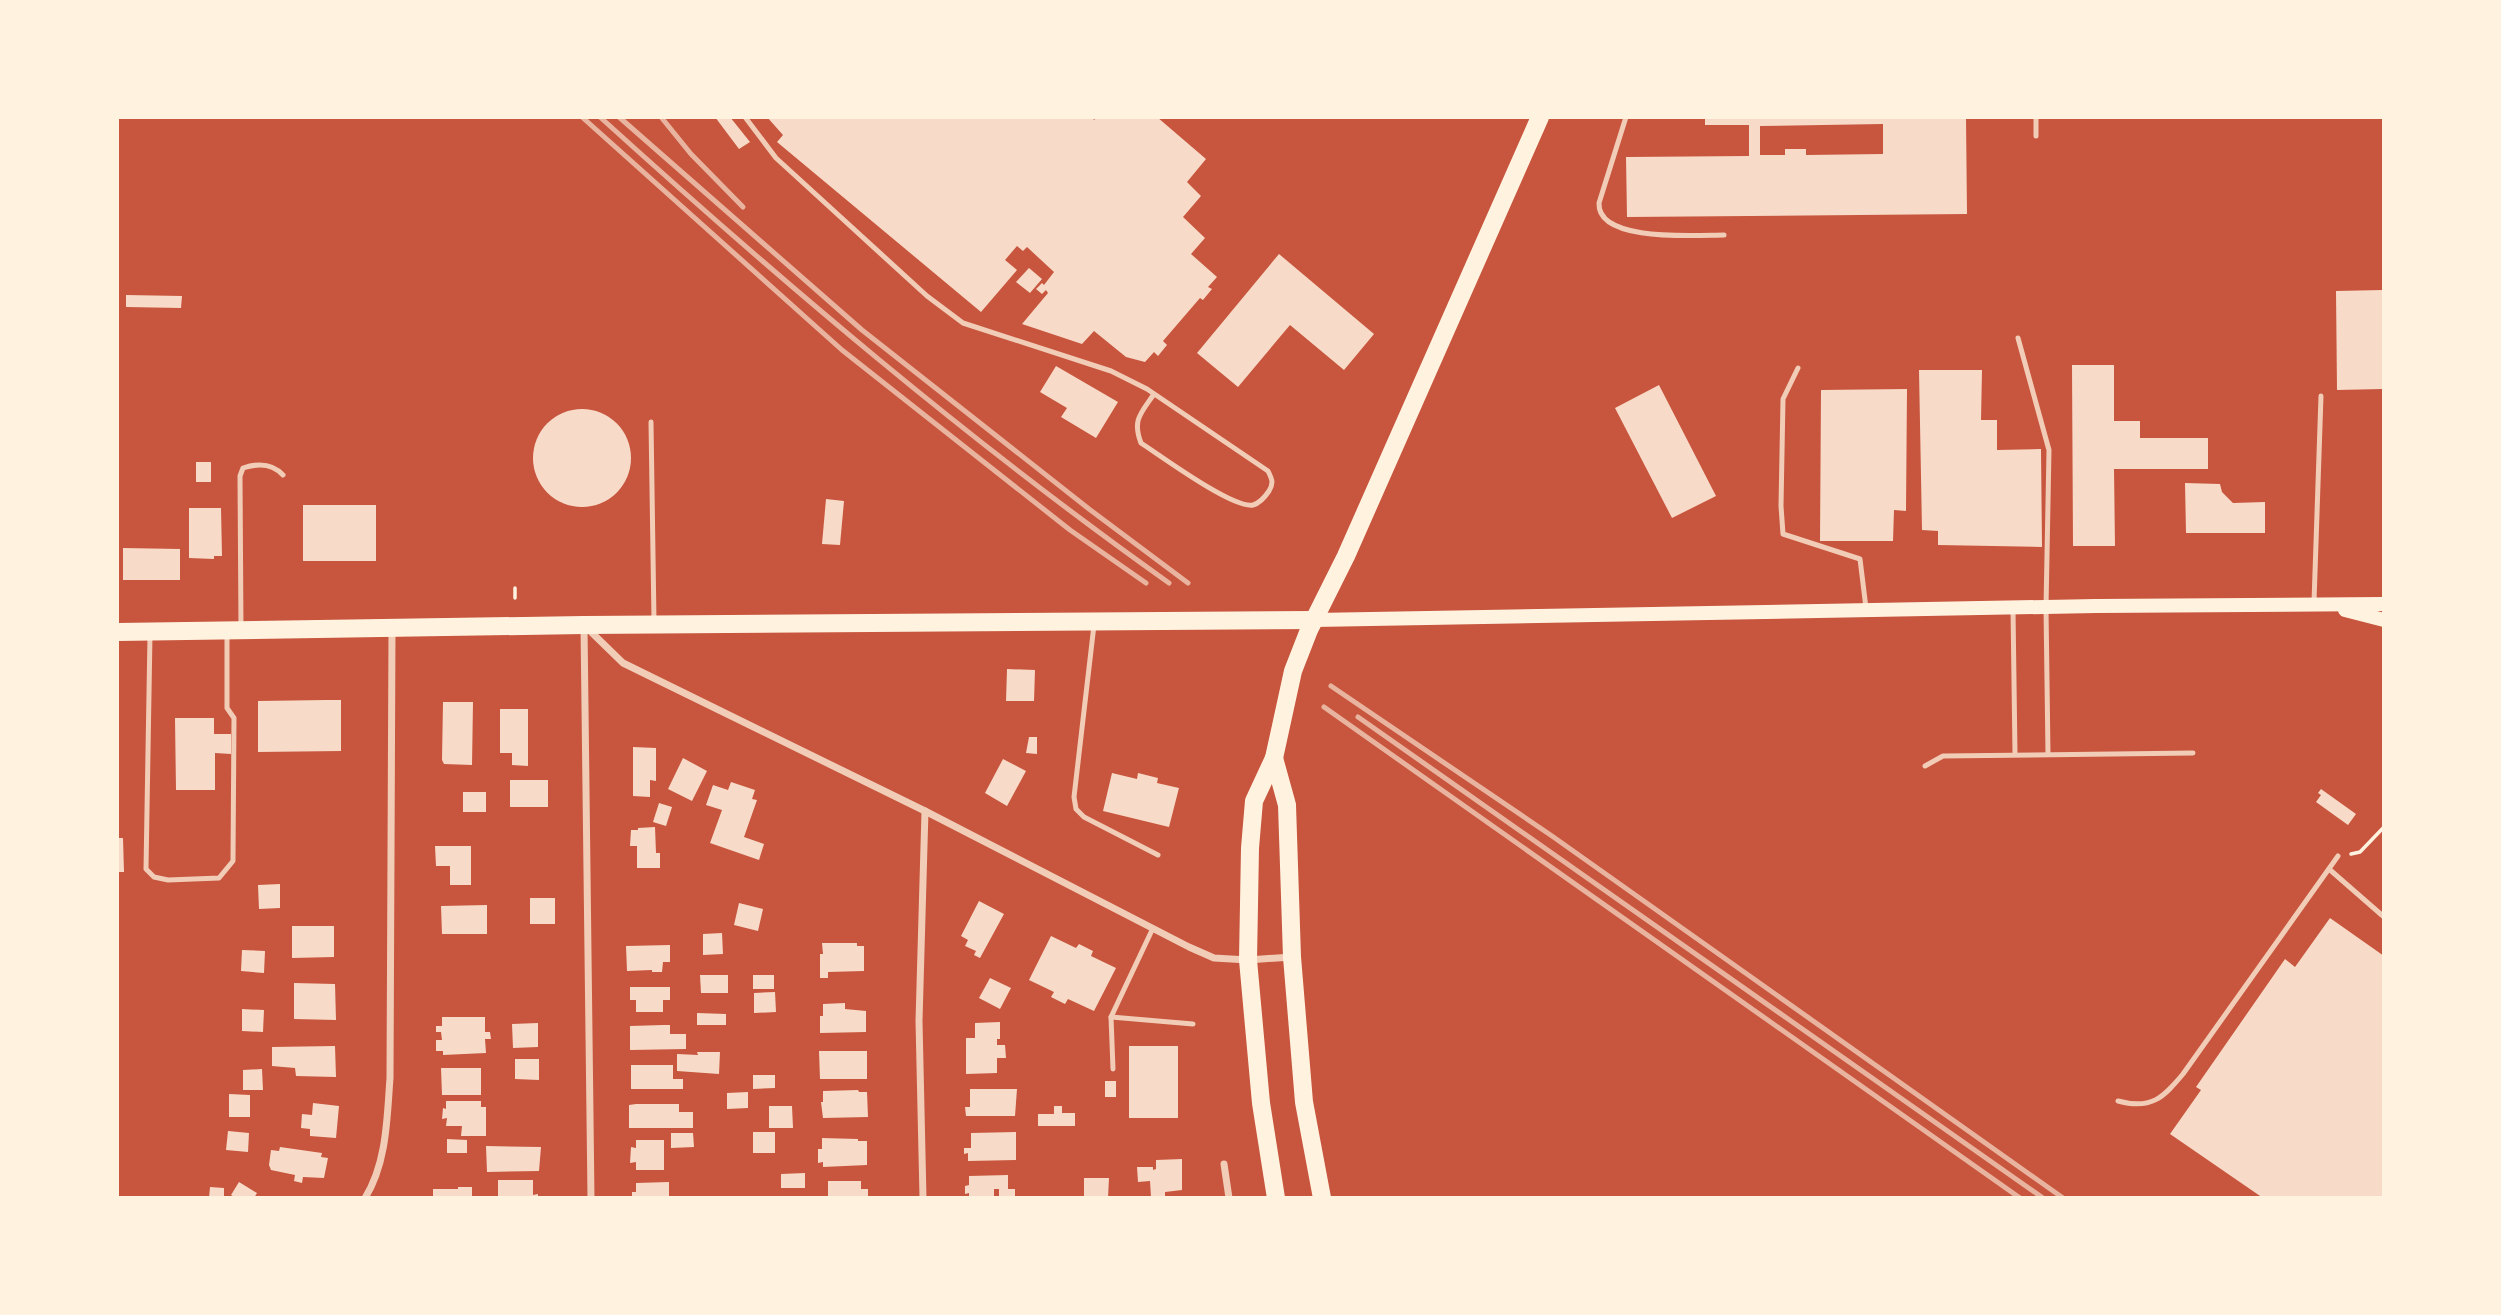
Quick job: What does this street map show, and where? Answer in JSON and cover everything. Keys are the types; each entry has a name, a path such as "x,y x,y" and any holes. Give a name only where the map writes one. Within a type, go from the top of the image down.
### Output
{"main road":[{"path":"1276,1198 1261,1103 1248,960 1250,848 1254,801 1274,758 1293,671 1314,620 1346,556 1540,117"},
{"path":"117,632 584,625 1314,620 2384,604"},
{"path":"2320,606 2384,620"},
{"path":"1274,758 1287,805 1292,957 1304,1102 1322,1198"}],"street":[{"path":"584,625 623,663 925,811 1213,958 1248,960 1292,957"},
{"path":"584,625 591,1198"},
{"path":"365,1198 370,1190 386,1137 390,1078 392,628"},
{"path":"923,1198 919,1021 925,811"},
{"path":"1224,1164 1229,1198"}],"lane":[{"path":"745,117 776,158 927,296 963,323 1111,371 1154,394 1268,471 1273,480 1271,488 1261,501 1254,505 1234,502 1141,443 1135,429 1138,418 1154,394"},
{"path":"1626,117 1599,203 1603,218 1636,234 1724,235"},
{"path":"2036,117 2036,136"},
{"path":"2018,338 2049,450 2046,608 2048,754"},
{"path":"1798,368 1783,399 1783,534 1860,559 1867,611"},
{"path":"2320,606 2321,396"},
{"path":"651,422 654,625"},
{"path":"150,632 146,869 154,877 168,880 219,878 233,861 234,719 227,708 234,632 240,476 243,468 253,465 271,466 283,475"},
{"path":"2013,609 2015,754"},
{"path":"1094,622 1074,797 1076,809 1084,817 1158,855"},
{"path":"1925,766 1943,756 2193,753"},
{"path":"2118,1101 2141,1105 2167,1094 2338,856"},
{"path":"2329,869 2384,917"},
{"path":"1113,1069 1111,1017 1153,928"},
{"path":"1111,1017 1193,1024"}],"path":[{"path":"515,588 515,598"},
{"path":"2338,856 2360,852 2384,827"}],"building":[{"path":"715,117 730,117 750,142 739,149"},
{"path":"767,117 1092,117 1094,120 1097,117 1157,117 1206,159 1187,182 1201,196 1183,217 1205,238 1191,254 1217,277 1208,287 1212,289 1203,300 1200,298 1163,341 1167,345 1158,356 1154,352 1145,362 1126,357 1094,331 1082,344 1022,324 1048,293 1046,290 1042,294 1036,289 1042,283 1044,285 1054,272 1027,247 1023,251 1017,246 1005,260 1017,270 981,312 777,142 783,135"},
{"path":"1705,117 1966,117 1967,214 1627,217 1626,157 1749,156 1749,125 1705,125","holes":["1883,124 1883,154 1806,155 1806,149 1785,149 1785,155 1760,155 1760,126"]},
{"path":"1279,254 1374,334 1344,370 1290,325 1238,387 1197,353"},
{"path":"1029,268 1042,279 1030,293 1016,282"},
{"path":"2382,290 2383,389 2337,390 2336,291"},
{"path":"126,295 182,296 181,308 126,307"},
{"path":"2072,365 2114,365 2114,421 2140,421 2140,438 2208,438 2208,469 2114,469 2115,546 2073,546"},
{"path":"1056,366 1118,402 1096,438 1061,417 1067,408 1040,392"},
{"path":"1919,370 1982,370 1981,420 1997,420 1997,450 2041,449 2042,547 1938,545 1938,531 1922,530"},
{"path":"1659,385 1716,496 1672,518 1615,408"},
{"path":"1907,389 1906,511 1894,510 1893,541 1820,541 1821,390"},
{"path":"582,409 601,413 617,423 627,439 631,458 627,477 617,493 601,503 582,507 563,503 547,493 537,477 533,458 537,439 547,423 563,413"},
{"path":"196,462 211,462 211,482 196,482"},
{"path":"2185,483 2220,484 2222,492 2233,503 2265,502 2265,533 2186,533"},
{"path":"826,499 844,501 840,545 822,544"},
{"path":"303,505 376,505 376,561 303,561"},
{"path":"189,508 221,508 222,556 214,556 214,559 189,558"},
{"path":"123,548 180,549 180,580 123,580"},
{"path":"1007,669 1035,670 1034,701 1006,701"},
{"path":"341,700 341,751 258,752 258,701"},
{"path":"443,702 473,702 472,765 444,764 442,760"},
{"path":"500,709 528,709 528,766 512,765 512,753 500,753"},
{"path":"175,718 214,718 214,734 231,734 231,754 215,753 215,790 176,790"},
{"path":"1029,737 1037,737 1037,754 1026,753"},
{"path":"633,747 656,748 656,781 650,780 650,797 633,796"},
{"path":"683,758 707,771 692,801 668,789"},
{"path":"1003,759 1026,771 1007,806 985,793"},
{"path":"1112,773 1137,779 1138,773 1158,778 1157,783 1179,788 1169,827 1103,811"},
{"path":"510,780 548,780 548,807 510,807"},
{"path":"731,782 755,790 752,799 757,800 744,837 764,844 759,860 710,843 722,810 706,805 713,785 728,790"},
{"path":"2321,789 2356,814 2348,825 2316,802 2321,795 2318,793"},
{"path":"463,792 486,792 486,812 463,812"},
{"path":"659,803 672,807 666,826 653,822"},
{"path":"655,827 656,853 660,853 660,868 637,868 637,846 630,846 631,830"},
{"path":"117,838 123,838 124,872 117,872"},
{"path":"435,846 471,846 471,885 450,885 450,866 436,866"},
{"path":"280,884 280,908 259,909 258,885"},
{"path":"530,898 555,898 555,924 530,924"},
{"path":"979,901 1004,914 980,958 974,955 976,951 965,946 968,940 961,936"},
{"path":"739,903 763,909 758,931 734,925"},
{"path":"487,905 487,934 442,934 441,906"},
{"path":"2330,918 2384,956 2384,1198 2263,1198 2170,1134 2201,1090 2196,1087 2285,959 2295,967"},
{"path":"292,926 334,926 334,957 292,958"},
{"path":"722,933 723,954 703,955 703,934"},
{"path":"1051,936 1076,948 1079,944 1093,951 1091,956 1116,968 1094,1011 1068,999 1065,1004 1051,997 1054,992 1029,980"},
{"path":"822,943 857,943 857,946 864,946 864,971 828,972 828,978 820,978"},
{"path":"670,945 670,962 663,962 662,972 627,971 626,946"},
{"path":"242,950 265,951 264,973 241,971"},
{"path":"700,975 728,975 728,993 701,993"},
{"path":"753,975 774,975 774,989 753,989"},
{"path":"990,978 1011,988 1000,1009 979,998"},
{"path":"294,983 335,984 336,1020 294,1019"},
{"path":"630,987 670,987 670,1000 663,1000 663,1012 636,1012 636,1000 630,1000"},
{"path":"775,992 776,1012 754,1013 754,993"},
{"path":"845,1003 845,1009 866,1011 866,1032 820,1033 823,1004"},
{"path":"242,1009 264,1010 263,1032 242,1031"},
{"path":"697,1013 726,1014 726,1025 697,1025"},
{"path":"442,1017 485,1017 485,1032 490,1032 491,1039 485,1039 486,1053 443,1055 443,1051 436,1051 436,1040 442,1040 441,1032 436,1032 436,1026 442,1026"},
{"path":"1000,1022 1000,1039 997,1039 997,1045 1005,1045 1006,1058 997,1058 997,1073 966,1074 966,1038 975,1038 975,1023"},
{"path":"538,1023 538,1047 513,1048 512,1024"},
{"path":"670,1025 670,1034 686,1034 686,1049 630,1050 630,1026"},
{"path":"335,1046 336,1077 296,1076 295,1068 272,1066 272,1047"},
{"path":"1129,1046 1178,1046 1178,1118 1129,1118"},
{"path":"819,1051 867,1051 867,1079 820,1079"},
{"path":"697,1052 720,1052 719,1074 677,1071 677,1054 698,1055"},
{"path":"515,1059 539,1059 539,1080 515,1079"},
{"path":"631,1065 673,1065 673,1079 683,1079 683,1089 631,1089"},
{"path":"441,1068 481,1068 481,1095 442,1095"},
{"path":"262,1069 263,1090 243,1090 243,1070"},
{"path":"753,1075 775,1075 775,1088 753,1089"},
{"path":"1105,1081 1116,1081 1116,1097 1105,1097"},
{"path":"970,1089 1017,1089 1015,1116 966,1116 965,1107 970,1107"},
{"path":"823,1091 867,1092 868,1117 823,1118"},
{"path":"748,1092 748,1108 727,1109 727,1093"},
{"path":"229,1094 250,1095 250,1117 229,1117"},
{"path":"446,1101 481,1101 481,1107 486,1107 486,1136 461,1136 462,1126 446,1126 447,1118 442,1119"},
{"path":"313,1103 339,1106 336,1138 310,1136 310,1129 301,1128 302,1114 312,1115"},
{"path":"679,1104 679,1112 693,1112 693,1128 629,1128 629,1105"},
{"path":"769,1106 792,1106 793,1128 769,1128"},
{"path":"1054,1106 1062,1106 1062,1113 1075,1113 1075,1126 1038,1126 1038,1114 1054,1114"},
{"path":"228,1131 249,1133 248,1152 226,1150"},
{"path":"753,1132 775,1132 775,1153 753,1153"},
{"path":"1016,1132 1016,1160 968,1161 968,1153 964,1154 964,1148 971,1148 971,1133"},
{"path":"671,1133 693,1133 694,1147 671,1148"},
{"path":"822,1138 867,1141 867,1165 823,1167 823,1162 818,1163 818,1149 822,1149"},
{"path":"447,1139 467,1140 467,1153 447,1153"},
{"path":"636,1140 664,1140 664,1170 636,1170 636,1162 630,1163 631,1147 636,1148"},
{"path":"486,1146 541,1147 539,1171 487,1172"},
{"path":"280,1147 322,1153 321,1157 328,1158 324,1178 303,1177 302,1183 294,1181 295,1175 271,1170 271,1150 279,1151"},
{"path":"1182,1159 1182,1190 1165,1192 1165,1197 1151,1197 1150,1181 1138,1182 1137,1167 1153,1167 1153,1170 1156,1169 1156,1160"},
{"path":"805,1173 805,1188 781,1188 781,1174"},
{"path":"1008,1175 1008,1189 1015,1189 1015,1198 999,1198 999,1189 994,1189 994,1198 969,1198 969,1193 965,1194 969,1176"},
{"path":"1084,1178 1109,1178 1108,1198 1084,1198"},
{"path":"498,1180 533,1180 533,1195 538,1194 538,1198 498,1198"},
{"path":"828,1181 861,1181 861,1189 868,1189 868,1198 828,1198"},
{"path":"239,1182 257,1193 254,1198 236,1198 231,1195"},
{"path":"669,1182 669,1198 632,1198 632,1192 636,1192 636,1183"},
{"path":"210,1187 224,1188 224,1198 209,1198"},
{"path":"472,1187 472,1198 433,1198 433,1189"}],"railway":[{"path":"582,117 842,350 1070,530 1146,583"},
{"path":"600,117 807,300 878,359 1021,473 1169,583"},
{"path":"619,117 862,330 1089,509 1188,583"},
{"path":"661,117 691,154 743,207"},
{"path":"1331,686 1552,836 2063,1198"},
{"path":"1324,707 2020,1198"},
{"path":"1358,717 2043,1198"}]}
